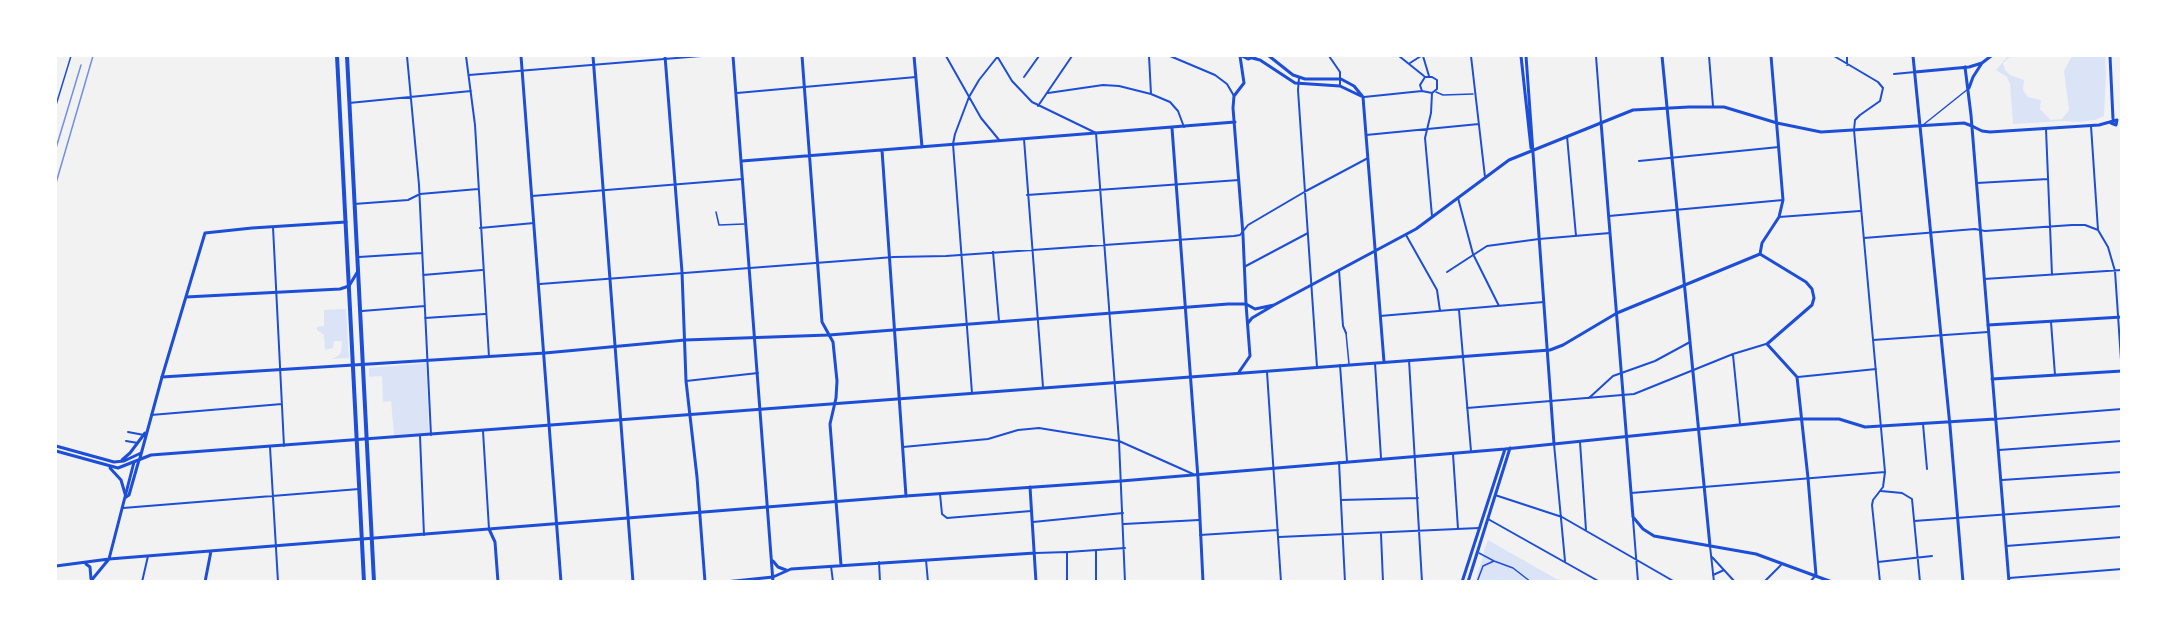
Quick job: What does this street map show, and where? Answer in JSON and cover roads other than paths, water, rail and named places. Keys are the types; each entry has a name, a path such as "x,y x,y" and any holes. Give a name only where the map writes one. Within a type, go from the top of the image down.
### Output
{"main road":[{"path":"337,56 364,582"},
{"path":"346,56 374,582"}],"street":[{"path":"56,105 71,56"},
{"path":"407,56 420,194 431,435"},
{"path":"466,56 471,91 489,357"},
{"path":"521,56 561,582"},
{"path":"593,56 633,582"},
{"path":"469,75 665,57 701,56"},
{"path":"733,56 773,579"},
{"path":"802,56 822,322 833,342 837,381 830,424 841,565"},
{"path":"914,56 922,147"},
{"path":"946,56 986,125 1000,141"},
{"path":"972,393 953,144 969,97 998,56 1017,87 1038,106 1096,133"},
{"path":"1024,77 1039,56"},
{"path":"1038,106 1072,56"},
{"path":"1149,56 1151,94"},
{"path":"1170,56 1215,75 1227,84 1234,96 1250,356 1238,373"},
{"path":"1234,96 1244,82 1241,56 1260,60 1289,81 1299,84 1340,86 1363,97 1422,90 1443,95 1473,94"},
{"path":"1242,69 1243,64 1256,56"},
{"path":"1270,56 1299,78 1341,79 1354,86 1363,97 1384,362"},
{"path":"1329,56 1337,66 1341,79 1340,86"},
{"path":"1399,56 1427,77 1437,80 1438,86 1433,93 1425,138 1432,219"},
{"path":"1410,63 1422,56 1427,77"},
{"path":"1471,56 1485,177"},
{"path":"1524,56 1565,561"},
{"path":"1596,56 1638,582"},
{"path":"1662,56 1714,582"},
{"path":"1709,56 1713,106"},
{"path":"1760,254 1762,243 1779,218 1783,200 1771,56"},
{"path":"1834,56 1878,82 1883,88 1880,101 1855,120 1854,130 1885,472 1881,491 1873,500 1872,505 1880,582"},
{"path":"1847,56 1848,65"},
{"path":"1913,56 1963,582"},
{"path":"1894,74 1965,67 1982,63 1992,56"},
{"path":"2110,56 2113,122"},
{"path":"665,57 682,272 686,381 705,582"},
{"path":"1921,126 1969,88 1982,63"},
{"path":"1965,67 1969,88 2009,580 2121,569"},
{"path":"737,93 916,77"},
{"path":"1422,90 1420,85 1427,77"},
{"path":"1299,78 1317,367"},
{"path":"1048,93 1111,85 1151,94 1175,106 1184,127"},
{"path":"349,103 471,91"},
{"path":"1248,323 1252,318 1274,305 1432,219 1509,160 1601,122 1640,109 1724,107 1777,123 1821,132 1964,123 1990,132 2091,126 2121,120"},
{"path":"741,161 1235,122"},
{"path":"2113,122 2121,126"},
{"path":"1366,135 1479,124"},
{"path":"1992,379 2121,372 2120,317 2115,271 2108,247 2097,230 2091,126"},
{"path":"1172,128 1191,376 1203,582"},
{"path":"2046,129 2052,275"},
{"path":"1096,133 1119,441 1125,582"},
{"path":"1567,136 1576,236"},
{"path":"1024,139 1043,387"},
{"path":"1639,161 1779,147"},
{"path":"882,150 906,496"},
{"path":"540,284 682,272 750,270 890,258 1234,236 1306,190 1368,158"},
{"path":"1977,183 2048,178"},
{"path":"532,196 743,179"},
{"path":"1027,195 1239,180"},
{"path":"354,204 408,200 420,194 478,189"},
{"path":"1458,198 1473,254 1499,306"},
{"path":"1609,216 1783,200"},
{"path":"1779,218 1861,211"},
{"path":"716,212 720,225 746,224"},
{"path":"90,581 109,559 134,462 140,453 148,430 205,233 346,222"},
{"path":"480,228 534,223"},
{"path":"1864,238 1929,232 2079,225 2097,230"},
{"path":"273,227 284,446"},
{"path":"1244,267 1308,233"},
{"path":"1447,272 1487,246 1611,233"},
{"path":"1406,235 1437,290 1440,311"},
{"path":"993,252 999,321"},
{"path":"358,258 422,253"},
{"path":"56,451 108,467 120,468 151,455 1548,350 1563,345 1617,313 1760,254"},
{"path":"1467,408 1624,396 1644,391 1733,354 1767,344 1812,305 1814,298 1812,289 1806,282 1760,254"},
{"path":"186,297 340,289 349,286 358,269"},
{"path":"423,275 482,270"},
{"path":"1339,270 1349,364"},
{"path":"1984,279 2121,270"},
{"path":"1380,316 1544,302"},
{"path":"162,377 489,357 684,340 829,335 1185,307 1246,304 1255,309 1274,305"},
{"path":"360,311 424,306"},
{"path":"1459,310 1471,451"},
{"path":"426,318 485,314"},
{"path":"1988,326 2120,317"},
{"path":"2051,322 2055,375"},
{"path":"1873,340 1988,332"},
{"path":"1589,398 1608,379 1655,361 1690,342"},
{"path":"1767,344 1797,377 1803,420 1816,576 1810,582"},
{"path":"1733,354 1740,424"},
{"path":"1409,360 1422,582"},
{"path":"1375,363 1381,458"},
{"path":"1340,365 1347,461"},
{"path":"1797,377 1876,369"},
{"path":"1267,371 1281,582"},
{"path":"686,381 758,373"},
{"path":"151,415 282,404"},
{"path":"56,566 109,559 1505,449 1740,424 1839,419 1860,426 1881,427 2000,420 2121,409"},
{"path":"1923,423 1927,469"},
{"path":"903,447 988,439 1034,428 1119,441 1196,474"},
{"path":"121,461 148,430"},
{"path":"483,431 489,529 495,542 498,582"},
{"path":"128,432 144,435"},
{"path":"420,436 424,535"},
{"path":"126,441 138,443"},
{"path":"1998,450 2121,441"},
{"path":"1580,442 1586,530"},
{"path":"56,446 104,460 121,461 140,453"},
{"path":"270,447 278,582"},
{"path":"1468,582 1510,448"},
{"path":"1462,582 1505,449"},
{"path":"126,497 131,489 140,453"},
{"path":"1453,453 1458,529"},
{"path":"131,489 134,462"},
{"path":"1339,462 1345,582"},
{"path":"108,467 119,477 126,497"},
{"path":"1631,493 1885,472"},
{"path":"2001,480 2121,472"},
{"path":"1030,487 1036,582"},
{"path":"123,508 359,489"},
{"path":"1881,491 1902,493 1910,497 1920,582"},
{"path":"940,494 942,514 947,518 1032,511"},
{"path":"1496,495 1562,517 1675,582"},
{"path":"1341,500 1418,498"},
{"path":"1914,521 2121,506"},
{"path":"1033,522 1123,513"},
{"path":"1633,518 1643,529 1654,536 1756,554 1832,582"},
{"path":"1488,519 1600,582"},
{"path":"1124,524 1200,520"},
{"path":"1279,537 1479,528"},
{"path":"1200,535 1279,530"},
{"path":"1381,534 1383,582"},
{"path":"2006,546 2121,537"},
{"path":"772,560 778,567 786,570 879,562 1125,548"},
{"path":"205,582 211,551"},
{"path":"1096,551 1096,582"},
{"path":"1067,552 1067,582"},
{"path":"1478,552 1513,568 1531,582"},
{"path":"142,582 148,556"},
{"path":"1711,556 1735,582"},
{"path":"1878,562 1932,556"},
{"path":"926,560 928,582"},
{"path":"1477,582 1483,566 1494,561"},
{"path":"879,562 880,582"},
{"path":"84,563 90,567 90,581"},
{"path":"1764,582 1783,563"},
{"path":"831,566 832,582"},
{"path":"725,582 773,579 786,570"},
{"path":"1713,575 1724,570"}],"railway":[{"path":"56,183 93,56"},
{"path":"56,148 81,65"}]}
